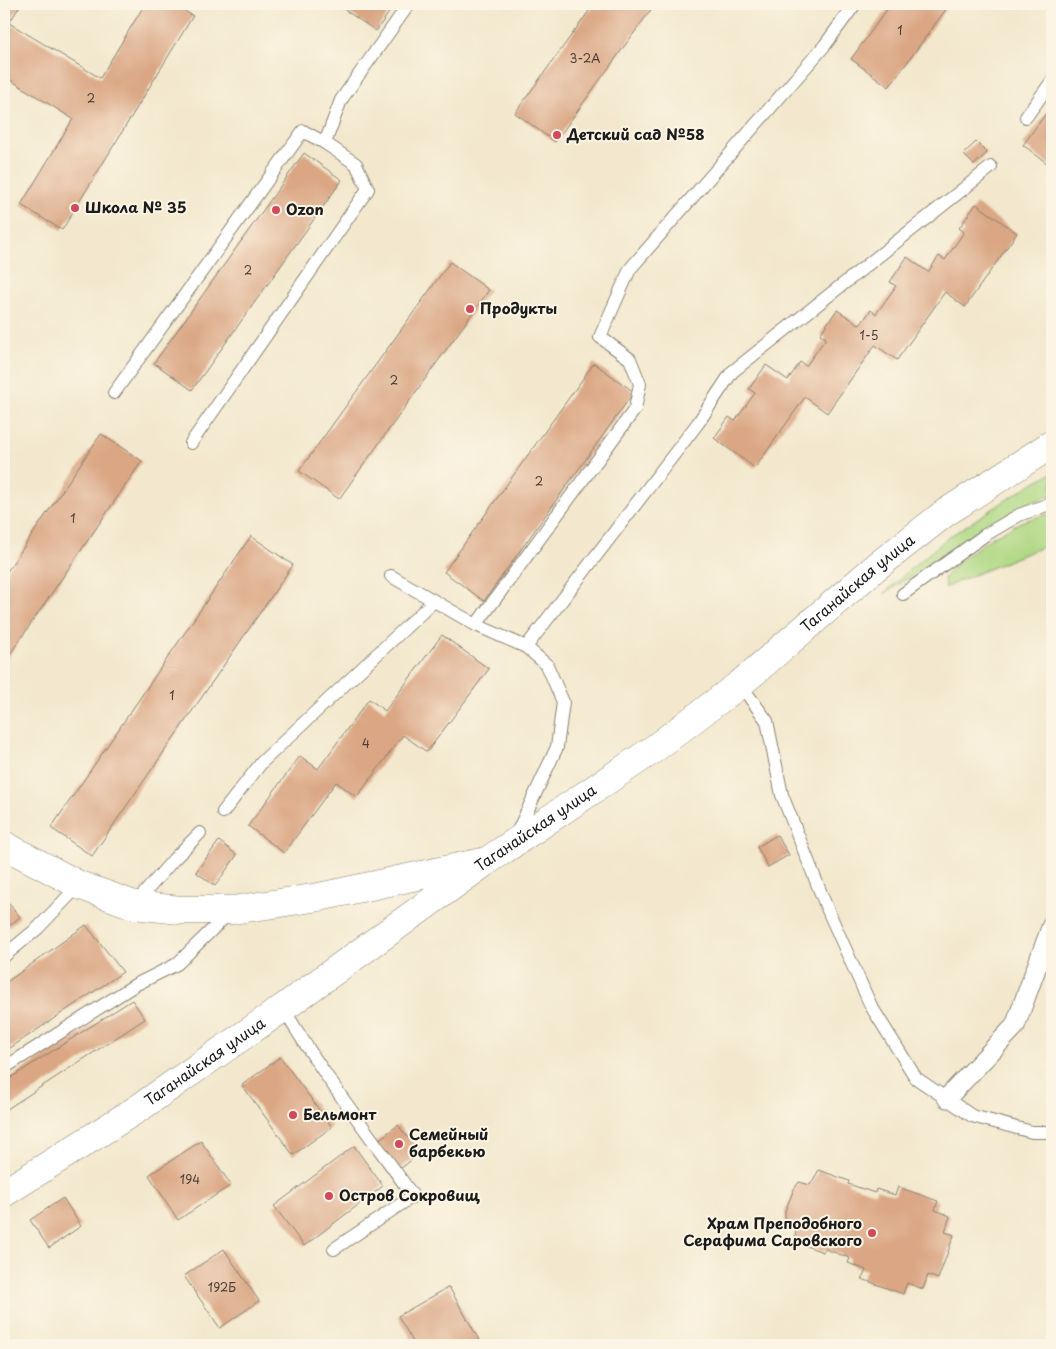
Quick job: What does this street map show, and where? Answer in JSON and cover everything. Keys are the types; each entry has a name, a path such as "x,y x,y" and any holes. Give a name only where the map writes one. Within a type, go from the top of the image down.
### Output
{"main road":[{"name":"Таганайская улица","path":"4,1193 139,1108 284,1008 487,861 654,750 740,684 876,567 944,513 1045,452"},
{"path":"4,846 79,885 134,905 180,910 233,910 319,897 487,861"}],"street":[{"path":"947,1098 1015,1026 1052,925"}],"lane":[{"path":"325,142 341,100 409,4"},
{"path":"476,625 635,409 640,384 630,359 600,337 630,269 825,45 855,4"},
{"path":"1026,117 1052,81"},
{"path":"114,393 303,131 325,142 356,164 368,189 191,442"},
{"path":"526,647 698,423 732,372 992,167"},
{"path":"903,594 984,534 1019,516 1052,503"},
{"path":"392,576 476,625 526,647 547,665 564,702 557,747 512,844"},
{"path":"223,812 262,762 434,600"},
{"path":"740,684 767,721 782,795 826,906 870,1006 916,1078 972,1116 1032,1132 1052,1132"},
{"path":"134,905 174,858 200,834"},
{"path":"4,956 38,928 79,885"},
{"path":"4,1068 135,985 177,964 233,910"},
{"path":"284,1008 340,1094 414,1196 334,1249"}],"green space":[{"path":"1052,473 1052,495 1025,505 970,537 884,594 950,536 1036,481"},
{"path":"1052,513 1052,543 945,588 944,578 958,562 992,537 1023,521"}],"building":[{"path":"4,4 21,4 9,23 100,78 145,4 173,4 193,16 62,230 21,205 73,119 4,76"},
{"path":"336,4 395,4 376,31"},
{"path":"594,4 655,4 555,142 515,113"},
{"path":"891,4 950,4 889,87 851,59"},
{"path":"1052,105 1052,167 1023,145"},
{"path":"976,142 987,153 974,165 963,154"},
{"path":"304,153 342,180 192,390 154,363"},
{"path":"976,204 1017,233 965,307 945,292 897,360 875,345 827,413 805,397 755,468 714,438 729,417 735,421 755,393 749,389 766,365 788,380 800,362 806,366 826,338 820,334 837,310 860,325 871,310 876,314 896,286 890,282 907,257 928,272 939,256 945,260 964,232 959,228"},
{"path":"450,262 489,290 339,499 299,471"},
{"path":"594,363 634,392 484,601 444,572"},
{"path":"101,434 142,461 4,663 4,576"},
{"path":"251,536 293,565 92,856 51,828"},
{"path":"442,635 489,669 427,752 403,735 357,797 336,782 284,853 248,826 300,756 318,769 369,699 385,711"},
{"path":"777,835 789,855 768,867 757,847"},
{"path":"219,841 237,855 215,886 196,872"},
{"path":"4,898 20,917 4,930"},
{"path":"86,925 123,972 4,1052 4,984"},
{"path":"132,1000 145,1019 4,1111 4,1082"},
{"name":"Бельмонт","path":"280,1057 332,1127 293,1155 242,1085"},
{"path":"398,1125 420,1153 394,1174 372,1145"},
{"path":"201,1141 231,1185 178,1220 149,1175"},
{"name":"Остров Сокровищ","path":"354,1146 383,1186 304,1246 274,1206"},
{"name":"Храм Преподобного Серафима Саровского","path":"819,1170 849,1181 848,1184 875,1193 876,1189 895,1195 898,1187 938,1201 935,1210 950,1216 945,1232 954,1235 938,1279 928,1275 923,1289 907,1283 903,1294 862,1279 866,1270 848,1263 850,1258 825,1249 823,1252 795,1242 796,1225 785,1220 785,1211 799,1182 810,1185"},
{"path":"63,1198 81,1226 49,1248 30,1220"},
{"path":"224,1249 259,1301 220,1328 184,1276"},
{"path":"449,1287 482,1345 415,1345 398,1316"}],"place":[{"name":"Детский сад №58","path":"557,135"},
{"name":"Школа № 35","path":"75,208"},
{"name":"Ozon","path":"276,210"},
{"name":"Продукты","path":"470,309"},
{"name":"Бельмонт","path":"293,1115"},
{"name":"Семейный барбекью","path":"399,1144"},
{"name":"Остров Сокровищ","path":"329,1196"},
{"name":"Храм Преподобного Серафима Саровского","path":"872,1233"}]}
